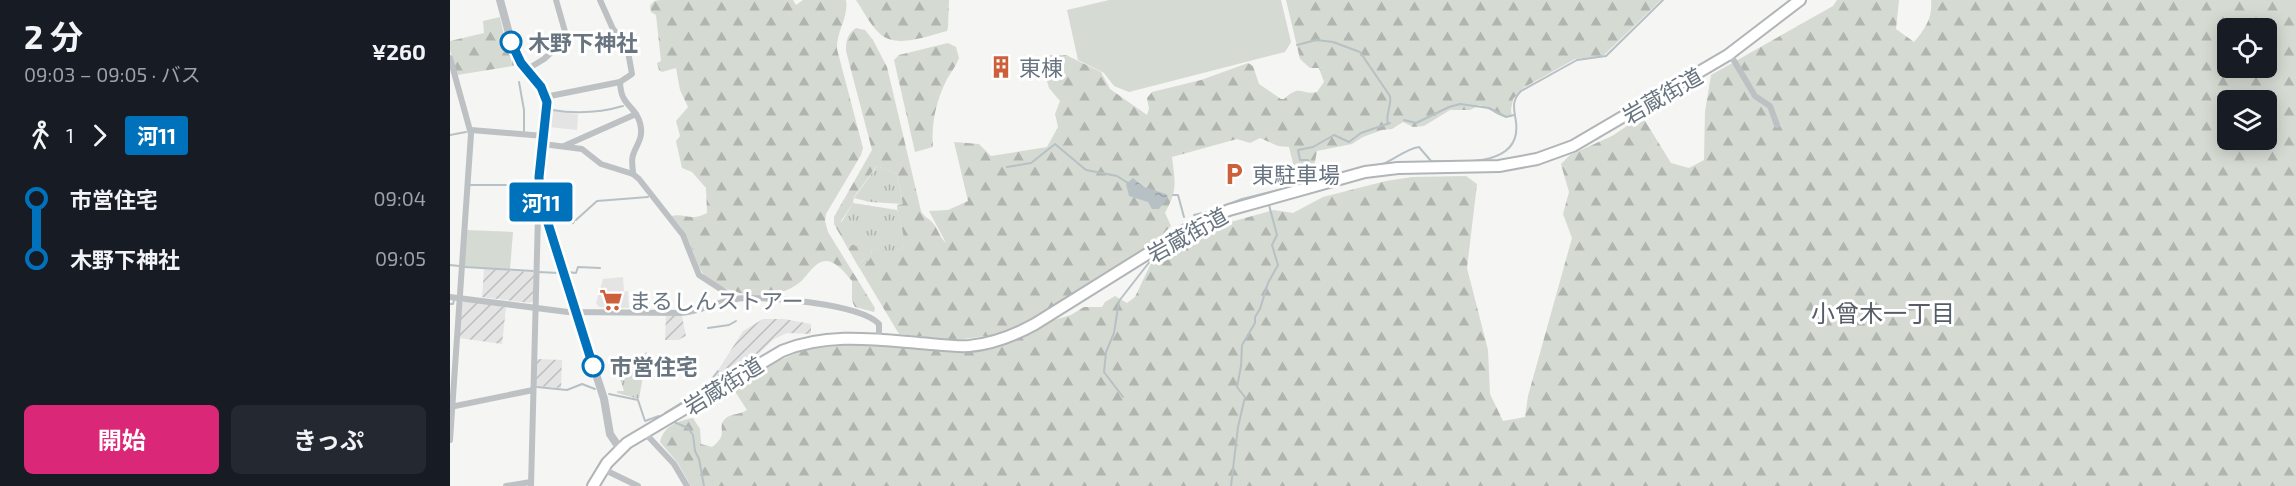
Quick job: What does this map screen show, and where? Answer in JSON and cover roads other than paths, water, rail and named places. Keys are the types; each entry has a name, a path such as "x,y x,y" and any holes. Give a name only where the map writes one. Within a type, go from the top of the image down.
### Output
{"main road":[{"name":"岩蔵街道","path":"593,486 602,469 620,449 782,351 819,340 841,338 962,346 980,344 1007,337 1042,320 1192,226 1244,205 1365,172 1398,168 1499,166 1551,155 1586,140 1730,54 1800,0"}],"street":[{"path":"500,0 512,48 526,70 539,84 545,97 547,112 539,182 542,205 603,399 610,434 620,449"},
{"path":"526,70 544,59 565,40 566,34 556,0"},
{"path":"545,97 620,82 632,74 627,46 613,29 600,0"},
{"path":"1730,54 1755,96 1770,106 1777,124"},
{"path":"450,58 471,130 450,440"},
{"path":"620,82 625,104 636,114 641,127 641,139 632,157 633,174"},
{"path":"564,146 636,114"},
{"path":"471,130 543,140 582,149 601,164 633,174 680,229 699,275 736,299"},
{"path":"542,205 548,205 572,220"},
{"path":"506,486 531,484 537,218 542,205"},
{"path":"450,297 576,311 687,312 736,299 782,299 860,312 872,317 879,324 879,340"},
{"path":"451,407 533,390"},
{"path":"645,433 674,464 687,486"},
{"path":"602,469 638,486"}],"water":[{"path":"1133,178 1144,187 1166,194 1168,197 1159,209 1152,209 1148,202 1129,196 1126,184"}],"waterway":[{"path":"1194,215 1242,199 1383,164 1419,147 1431,161 1472,161 1499,155 1509,148 1515,137 1514,105 1521,91 1577,60 1606,56 1663,0"},
{"path":"1297,45 1316,40 1333,42 1360,52 1390,96 1388,124"},
{"path":"513,60 513,65"},
{"path":"519,82 524,110 524,131"},
{"path":"1404,120 1416,123 1460,104 1489,108 1506,117 1514,115"},
{"path":"552,110 588,112 623,106"},
{"path":"1311,173 1308,160 1300,160 1298,150 1313,147 1334,135 1349,142 1361,133 1390,123"},
{"path":"450,135 466,132"},
{"path":"1007,167 1031,163 1055,144 1086,170 1117,176 1128,183"},
{"path":"470,185 534,185"},
{"path":"1173,195 1178,195 1184,217"},
{"path":"576,220 597,201 648,197"},
{"path":"1231,486 1238,427 1245,397 1237,387 1242,345 1255,323 1255,317 1260,309 1268,283 1278,265 1272,245 1277,235 1269,205"},
{"path":"1123,397 1104,372 1106,352 1114,333 1119,301 1151,260"},
{"path":"450,265 459,266"},
{"path":"465,267 533,271"},
{"path":"568,272 576,273 578,267 600,268"},
{"path":"538,272 559,273"},
{"path":"450,304 453,304 454,300"},
{"path":"708,328 729,325 736,321"},
{"path":"708,386 712,384 711,380 718,371"},
{"path":"537,387 567,390 582,384 595,389"},
{"path":"665,413 699,392"},
{"path":"609,394 638,400 645,421 659,416"},
{"path":"674,422 688,428 693,435 704,486"}],"place":[{"name":"木野下神社","path":"511,42"},
{"name":"東棟","path":"1001,67"},
{"name":"東駐車場","path":"1234,174"},
{"name":"まるしんストアー","path":"611,300"},
{"name":"市営住宅","path":"593,366"}],"district":[{"name":"小曾木一丁目","path":"1883,312"}]}
